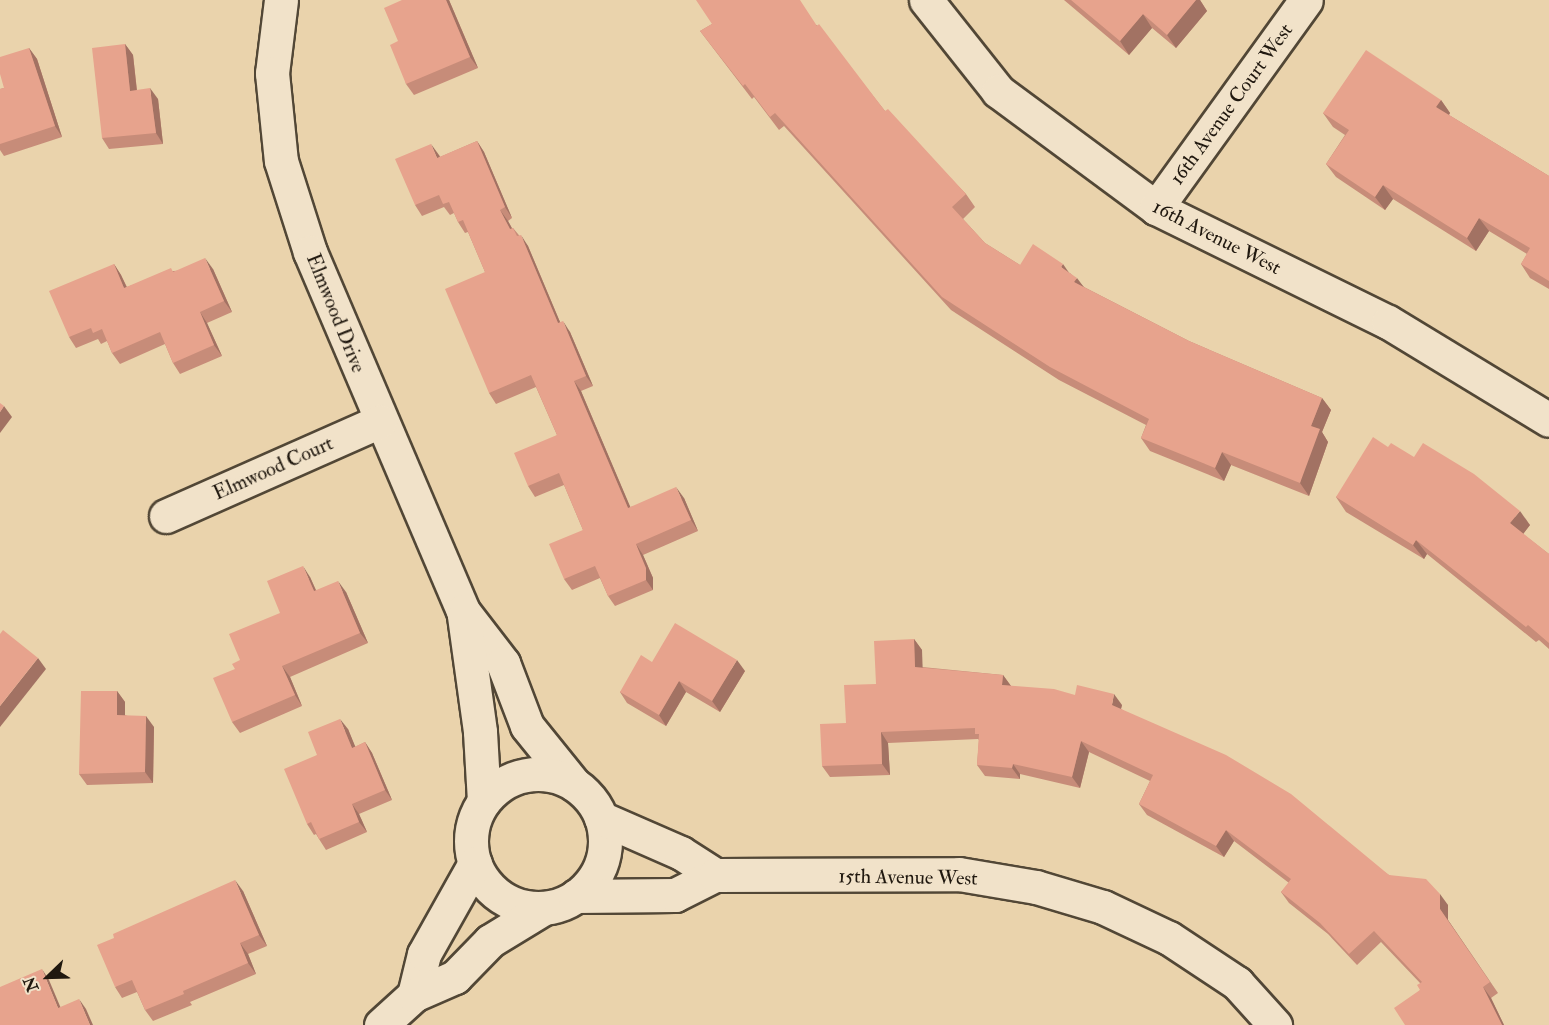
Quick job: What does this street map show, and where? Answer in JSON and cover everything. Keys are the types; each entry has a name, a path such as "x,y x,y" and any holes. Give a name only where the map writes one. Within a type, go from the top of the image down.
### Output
{"street":[{"name":"Elmwood Drive","path":"281,0 272,73 280,161 310,252 380,421 463,611 502,663 527,726 574,784"},
{"name":"16th Avenue West","path":"926,0 998,91 1156,208 1388,322 1549,420"},
{"name":"16th Avenue Court West","path":"1156,208 1306,0"},
{"name":"Elmwood Court","path":"166,516 380,421"},
{"name":"Elmwood Drive","path":"463,611 480,732 484,801"},
{"path":"381,1025 414,995 454,977 490,941 544,908 576,896 592,881 602,862 605,840 601,818 591,799 574,784 555,776 535,774 516,778 498,787 484,801 474,821 471,842 475,863 486,882 501,897 522,906 544,908"},
{"path":"601,818 681,853 715,876"},
{"path":"414,995 424,954 475,863"},
{"name":"15th Avenue West","path":"576,896 675,895 715,876 959,874 1036,887 1103,907 1169,938 1237,983 1275,1025"}],"building":[{"path":"402,0 446,0 470,57 406,84 390,45 398,41 384,8"},
{"path":"696,0 800,0 817,26 819,24 885,111 888,109 966,194 952,207 985,243 1020,265 1033,244 1063,264 1061,267 1077,278 1074,282 1189,341 1322,398 1311,426 1320,429 1300,483 1222,452 1215,468 1141,438 1149,419 1050,367 942,297 775,113 770,117 745,84 743,86 700,31 712,24"},
{"path":"1071,0 1196,0 1167,35 1143,14 1120,41"},
{"path":"125,44 130,91 150,88 156,133 102,138 92,48"},
{"path":"29,48 55,126 0,144 0,89 4,88 0,74 0,57"},
{"path":"1366,50 1441,100 1436,107 1549,176 1549,281 1521,264 1530,248 1479,218 1467,238 1383,185 1375,197 1326,164 1349,130 1323,113"},
{"path":"477,141 505,207 500,210 510,229 513,228 517,236 521,235 558,323 563,321 586,376 574,381 628,508 676,487 691,520 636,544 646,568 646,580 608,596 595,566 564,579 549,544 583,530 559,473 528,486 514,453 557,435 531,375 489,393 445,289 485,272 463,220 458,222 449,202 443,204 439,195 415,205 395,159 431,144 437,158"},
{"path":"205,258 224,301 200,312 214,345 173,363 160,332 112,353 102,329 93,333 91,328 69,337 49,291 114,264 124,288 171,268 173,272"},
{"path":"1373,437 1388,447 1391,443 1414,457 1423,443 1474,474 1520,511 1510,523 1549,554 1549,643 1416,540 1413,545 1336,497"},
{"path":"303,566 314,591 338,581 360,633 282,666 295,695 232,722 213,678 235,669 232,664 240,660 229,634 280,613 267,581"},
{"path":"675,623 737,660 712,701 679,681 659,715 620,692 641,655 652,662"},
{"path":"3,630 38,658 0,706 0,634"},
{"path":"914,639 915,667 1003,675 1002,685 1054,689 1075,695 1077,685 1114,694 1112,705 1226,755 1291,794 1389,875 1426,879 1440,894 1440,909 1490,982 1483,987 1502,1025 1405,1025 1394,1008 1420,990 1417,985 1422,982 1374,931 1349,954 1320,923 1281,892 1291,879 1226,830 1216,846 1139,804 1153,775 1081,741 1072,777 1013,764 1012,768 977,765 979,734 975,734 975,728 881,732 882,764 822,766 820,724 846,723 844,685 876,684 874,641"},
{"path":"81,691 117,691 117,715 146,716 145,772 79,774"},
{"path":"340,719 352,748 365,742 385,790 352,804 359,822 319,839 311,822 307,824 284,769 317,755 308,732"},
{"path":"235,880 259,935 240,943 248,963 145,1010 132,980 115,987 97,945 114,938 113,934"},
{"path":"42,969 58,1008 79,999 90,1025 0,1025 0,987"}]}
